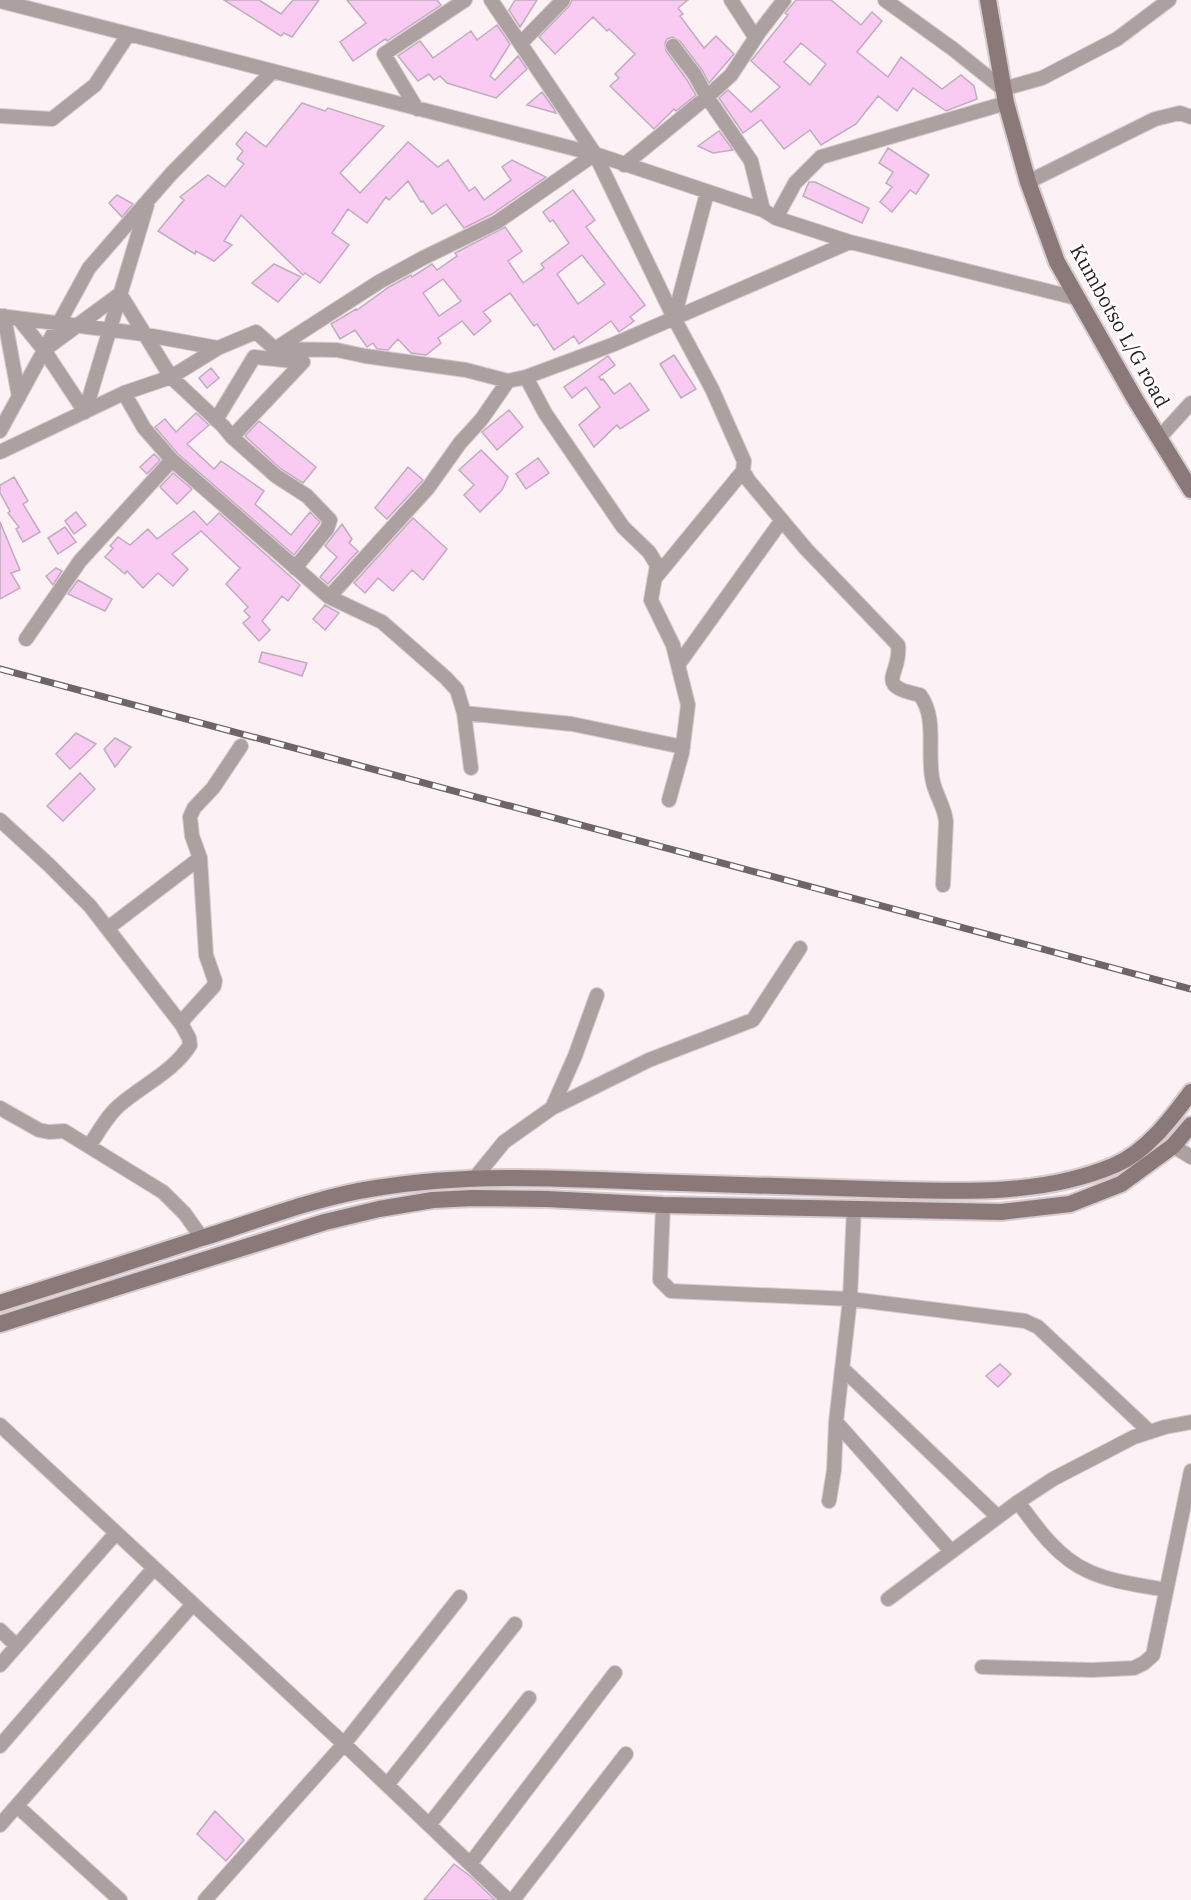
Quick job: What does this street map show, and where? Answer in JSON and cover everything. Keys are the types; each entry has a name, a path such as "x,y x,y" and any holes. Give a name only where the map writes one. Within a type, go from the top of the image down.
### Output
{"main road":[{"name":"Kumbotso L/G road","path":"988,0 1004,96 1028,182 1057,262 1076,298 1191,490"},
{"path":"0,1303 316,1202 374,1188 432,1181 547,1178 760,1186 1015,1189 1062,1182 1117,1164 1150,1141 1191,1092"},
{"path":"0,1324 325,1222 379,1209 433,1200 547,1199 663,1205 1001,1212 1070,1203 1121,1184 1173,1146 1191,1125"}],"street":[{"path":"417,109 384,54 465,0"},
{"path":"491,0 595,154 674,318 712,389 744,461 743,471 656,577"},
{"path":"521,43 563,0"},
{"path":"731,0 756,37"},
{"path":"624,165 731,75 784,0"},
{"path":"885,0 960,54 1004,96"},
{"path":"776,218 795,183 821,157 1004,96 1117,39 1169,0"},
{"path":"0,1 595,154 763,210 776,218 850,242 1076,298"},
{"path":"0,116 52,119 95,85 128,35"},
{"path":"673,46 695,75 707,97 751,162 763,210"},
{"path":"0,431 89,268 171,174 272,72"},
{"path":"1028,182 1155,119 1180,113 1191,117"},
{"path":"275,349 379,282 497,222 595,154"},
{"path":"674,318 707,193"},
{"path":"85,412 148,200"},
{"path":"0,452 124,393 171,377 218,348 256,332 275,349 337,350 466,370 508,381 526,377 612,345 850,242"},
{"path":"44,350 120,294"},
{"path":"120,294 171,377 224,426 232,437 276,476 307,496 330,520 327,529 295,567"},
{"path":"19,397 2,316 146,335 218,348"},
{"path":"18,318 44,350 85,412"},
{"path":"216,420 254,357 303,362 232,437"},
{"path":"526,377 545,413 623,527 649,552 657,565 651,600 673,645 688,705 683,747 669,800"},
{"path":"328,597 428,488 508,381"},
{"path":"124,393 144,428 172,460 328,597 382,622 446,678 457,690 464,713 471,768"},
{"path":"1159,438 1191,403"},
{"path":"26,639 80,561 172,460"},
{"path":"743,471 806,549 898,645 894,684 902,692 920,695 925,702 928,714 933,782 945,812 946,822 943,885"},
{"path":"678,665 782,520"},
{"path":"464,713 572,723 683,747"},
{"path":"182,1025 187,1014 214,986 215,981 206,955 200,858 192,836 190,817 194,808 213,788 241,746"},
{"path":"0,820 90,906 182,1025 189,1038 190,1045 187,1050 162,1074 119,1105 89,1146"},
{"path":"108,928 200,858"},
{"path":"473,1180 504,1142 552,1108 650,1060 753,1020 800,948"},
{"path":"552,1108 575,1056 597,995"},
{"path":"0,1108 39,1130 64,1131 163,1192 185,1214 202,1238"},
{"path":"1173,1146 1191,1157"},
{"path":"663,1205 660,1280 671,1291 850,1299 1025,1321 1038,1327 1150,1432"},
{"path":"829,1501 850,1299 854,1208"},
{"path":"842,1368 998,1517"},
{"path":"836,1422 951,1551"},
{"path":"888,1599 1018,1502 1053,1479 1134,1437 1191,1422"},
{"path":"0,1425 344,1744 508,1900"},
{"path":"982,1666 1092,1670 1134,1668 1153,1655 1191,1471"},
{"path":"1018,1502 1041,1534 1069,1559 1088,1571 1166,1590"},
{"path":"0,1665 116,1533"},
{"path":"0,1746 154,1568"},
{"path":"205,1900 344,1744 460,1597"},
{"path":"0,1825 193,1604"},
{"path":"387,1785 515,1624"},
{"path":"0,1630 16,1646"},
{"path":"470,1864 615,1673"},
{"path":"429,1825 529,1698"},
{"path":"513,1900 626,1754"},
{"path":"17,1806 120,1900"}],"building":[{"path":"224,0 259,0 281,14 293,0 319,0 292,37 284,33 281,36"},
{"path":"347,0 437,0 441,5 353,61 340,42 366,23"},
{"path":"515,0 537,0 520,27 509,10"},
{"path":"572,0 688,0 678,8 683,14 680,16 704,48 716,36 734,54 709,83 680,41 672,37 667,39 666,51 696,95 676,111 674,109 654,129 610,86 619,78 615,74 635,54 609,29 607,31 593,17 555,54 539,37"},
{"path":"796,0 831,0 861,25 872,12 882,21 857,52 888,77 901,57 942,89 961,75 974,86 977,99 946,111 913,88 897,111 878,96 856,124 821,145 810,130 784,149 761,120 743,133 719,98 728,90 751,112 780,87 751,61 788,15 785,13","holes":["801,43 826,64 810,85 784,62"]},
{"path":"497,25 510,44 490,76 495,80 518,56 527,69 496,98 447,83 440,76 434,80 429,74 418,81 398,56 420,41 433,58 471,31 477,40"},
{"path":"542,92 554,109 556,113 527,105"},
{"path":"302,103 325,111 328,108 384,126 340,173 360,193 408,142 438,167 448,160 469,191 475,187 484,200 511,180 502,167 512,160 546,177 492,214 464,228 446,204 432,214 423,201 421,202 408,181 389,200 386,197 367,223 348,209 332,233 349,245 320,283 305,273 303,275 241,215 224,241 232,245 214,261 196,251 195,254 158,231 184,200 180,197 208,175 225,187 244,164 237,159 243,151 236,144 246,132 266,147"},
{"path":"719,131 733,150 713,153 698,146"},
{"path":"888,148 929,175 916,194 910,190 892,212 880,202 892,187 886,183 893,172 879,163"},
{"path":"809,182 815,182 869,208 862,223 803,196"},
{"path":"573,190 595,220 586,227 645,305 630,317 634,321 619,332 611,321 579,344 574,336 554,350 537,324 534,326 510,293 483,312 491,321 474,335 462,321 438,338 441,343 426,355 411,353 398,339 388,350 377,349 373,343 367,347 355,330 340,339 331,324 357,310 389,287 411,275 412,277 432,264 437,270 457,256 455,253 505,227 522,251 508,261 523,283 544,268 541,264 569,243 553,220 550,222 543,212","holes":["582,255 605,284 578,304 557,274","443,279 461,301 439,316 423,293"]},
{"path":"117,195 133,204 122,217 109,203"},
{"path":"274,264 301,277 278,302 252,283"},
{"path":"674,355 696,389 681,398 660,364"},
{"path":"608,356 615,365 599,377 601,380 603,379 614,394 630,383 649,410 620,429 617,425 594,447 579,425 600,407 586,387 572,398 564,387"},
{"path":"211,368 219,378 207,388 199,378"},
{"path":"509,410 523,427 497,450 482,432"},
{"path":"196,413 209,425 187,444 214,469 221,461 264,491 255,504 291,535 310,512 320,522 294,555 178,454 155,427 165,419 176,432"},
{"path":"259,421 316,467 303,483 281,469 245,436"},
{"path":"481,450 508,477 502,490 480,512 464,495 474,485 459,470"},
{"path":"154,454 160,460 147,474 140,467"},
{"path":"538,458 549,473 526,489 516,474"},
{"path":"408,467 423,480 387,519 375,508"},
{"path":"173,473 192,489 177,504 160,487"},
{"path":"14,477 28,501 23,504 40,532 23,542 16,529 19,527 8,513 10,511 0,493 0,485"},
{"path":"194,511 207,525 219,513 300,585 288,601 282,596 262,621 270,630 259,641 243,623 250,617 244,611 248,607 226,584 240,568 201,531 172,554 188,569 173,586 158,573 143,588 127,571 125,574 105,557 113,548 110,546 118,537 130,545 148,529 157,539"},
{"path":"76,512 86,525 74,534 65,521"},
{"path":"413,518 447,549 423,580 412,570 393,591 378,578 365,593 354,583"},
{"path":"0,522 20,570 11,573 20,588 0,599"},
{"path":"342,524 352,539 349,543 358,551 328,584 320,577 337,557 325,546"},
{"path":"65,527 76,542 58,554 48,538"},
{"path":"56,568 62,571 53,585 46,576"},
{"path":"78,580 112,599 105,611 68,594"},
{"path":"325,605 339,613 325,630 313,619"},
{"path":"262,652 307,663 302,676 259,662"},
{"path":"76,733 96,744 70,769 56,754"},
{"path":"115,738 131,747 115,767 104,749"},
{"path":"80,773 95,789 63,821 47,806"},
{"path":"1000,1364 1011,1374 998,1387 986,1376"},
{"path":"215,1811 244,1840 226,1861 197,1834"},
{"path":"454,1864 470,1876 495,1900 424,1900"}],"railway":[{"path":"0,669 1191,989"}]}
